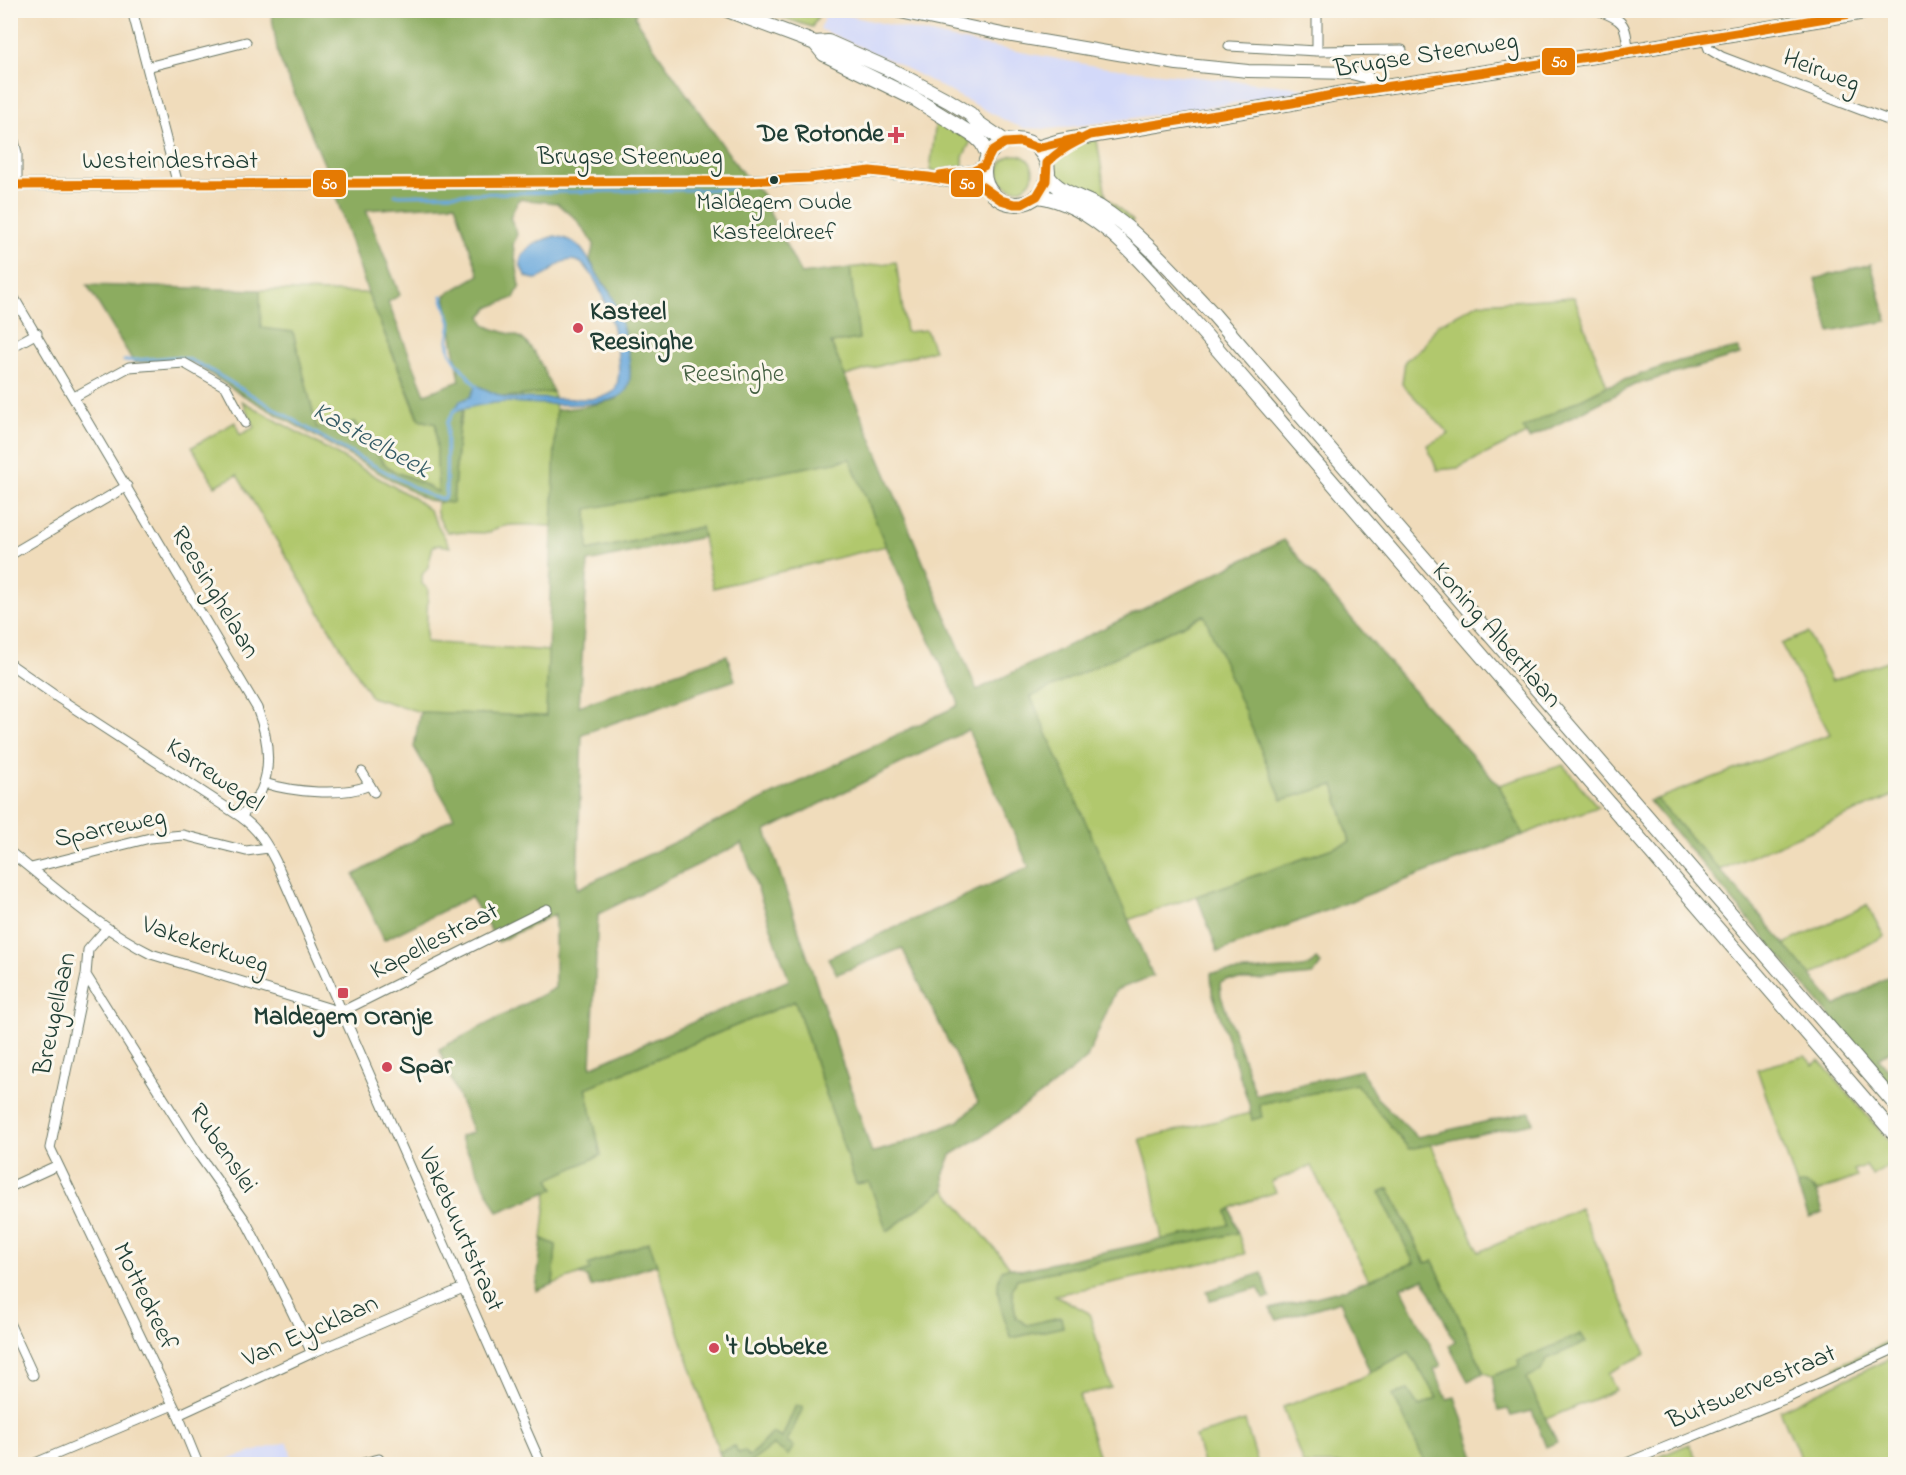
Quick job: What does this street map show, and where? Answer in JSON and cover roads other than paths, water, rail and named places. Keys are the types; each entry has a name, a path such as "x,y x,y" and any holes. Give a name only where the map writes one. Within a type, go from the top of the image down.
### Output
{"main road":[{"path":"727,10 815,43 828,42 891,70 970,114 978,123 1006,142"},
{"name":"Brugse Steenweg","path":"986,161 993,149 1006,142 1024,141 1037,148 1090,135 1374,88 1628,51 1877,10"},
{"path":"815,43 824,54 915,99 976,137 982,143 986,161 987,188"},
{"name":"Brugse Steenweg","path":"987,188 1006,203 1023,204 1038,196 1046,183 1047,169 1060,149 1090,135"},
{"path":"1037,148 1043,155 1047,169"},
{"name":"Koning Albertlaan","path":"1047,169 1056,185 1098,207 1122,224 1162,261 1214,315 1896,1105"},
{"name":"Koning Albertlaan","path":"1038,196 1055,200 1094,219 1155,278 1896,1136"}],"street":[{"path":"132,10 178,185"},
{"path":"891,10 1007,34 1177,64 1248,71 1352,73 1367,77 1374,88"},
{"path":"1317,10 1317,51"},
{"path":"1597,10 1618,18 1623,23 1628,51"},
{"name":"Heirweg","path":"1705,38 1709,49 1722,57 1896,123"},
{"path":"147,67 246,42"},
{"path":"1229,46 1317,51 1402,50"},
{"path":"10,125 17,153 14,185"},
{"name":"Brugse Steenweg","path":"928,177 966,172 986,161"},
{"name":"Brugse Steenweg","path":"330,184 771,181 870,171 928,177 987,188"},
{"name":"Westeindestraat","path":"14,185 330,184"},
{"name":"Reesinghelaan","path":"10,291 37,333 257,708 264,724 268,763 260,793 241,817"},
{"path":"10,348 37,333"},
{"path":"74,397 129,367 184,363 226,387 245,423"},
{"path":"10,555 126,486"},
{"name":"Karrewegel","path":"10,664 252,825 268,848 341,1012"},
{"name":"Karrewegel","path":"264,783 278,787 345,792 372,788 362,772"},
{"name":"Sparreweg","path":"31,868 150,838 183,835 246,850 268,848"},
{"name":"Vakekerkweg","path":"10,852 107,928 151,954 341,1012"},
{"name":"Kapellestraat","path":"341,1012 547,909"},
{"name":"Breugellaan","path":"50,1148 86,975 88,950 107,928"},
{"name":"Rubenslei","path":"86,975 197,1152 245,1220 312,1353"},
{"name":"Vakebuurtstraat","path":"341,1012 541,1464"},
{"name":"Mottedreef","path":"50,1148 178,1415 198,1464"},
{"path":"10,1186 57,1165"},
{"name":"Van Eycklaan","path":"178,1415 312,1353 463,1288"},
{"path":"10,1325 33,1375"},
{"name":"Butswervestraat","path":"1624,1464 1787,1398 1896,1348"},
{"path":"33,1464 173,1405"},
{"path":"359,1464 379,1459"}],"water":[{"path":"555,236 578,245 612,296 629,356 630,380 627,389 619,396 607,401 572,404 501,402 454,411 460,401 470,397 476,385 505,398 591,399 613,392 618,381 619,365 612,322 605,301 587,268 577,261 564,261 546,275 536,279 527,277 522,269 522,256 527,250 540,241"}],"waterway":[{"name":"Kasteelbeek","path":"395,195 732,189"},
{"name":"Kasteelbeek","path":"442,296 451,323 448,340 450,352 478,388"},
{"name":"Kasteelbeek","path":"124,361 174,357 188,359 327,440 432,497 443,499 446,496 447,423 457,409"}],"place":[{"name":"De Rotonde","path":"896,135"},
{"name":"Maldegem Oude Kasteeldreef","path":"774,180"},
{"name":"Kasteel Reesinghe","path":"578,328"},
{"name":"Maldegem Oranje","path":"343,993"},
{"name":"Spar","path":"387,1067"},
{"name":"'t Lobbeke","path":"714,1348"}],"park label":[{"name":"Reesinghe","path":"733,375"}]}
